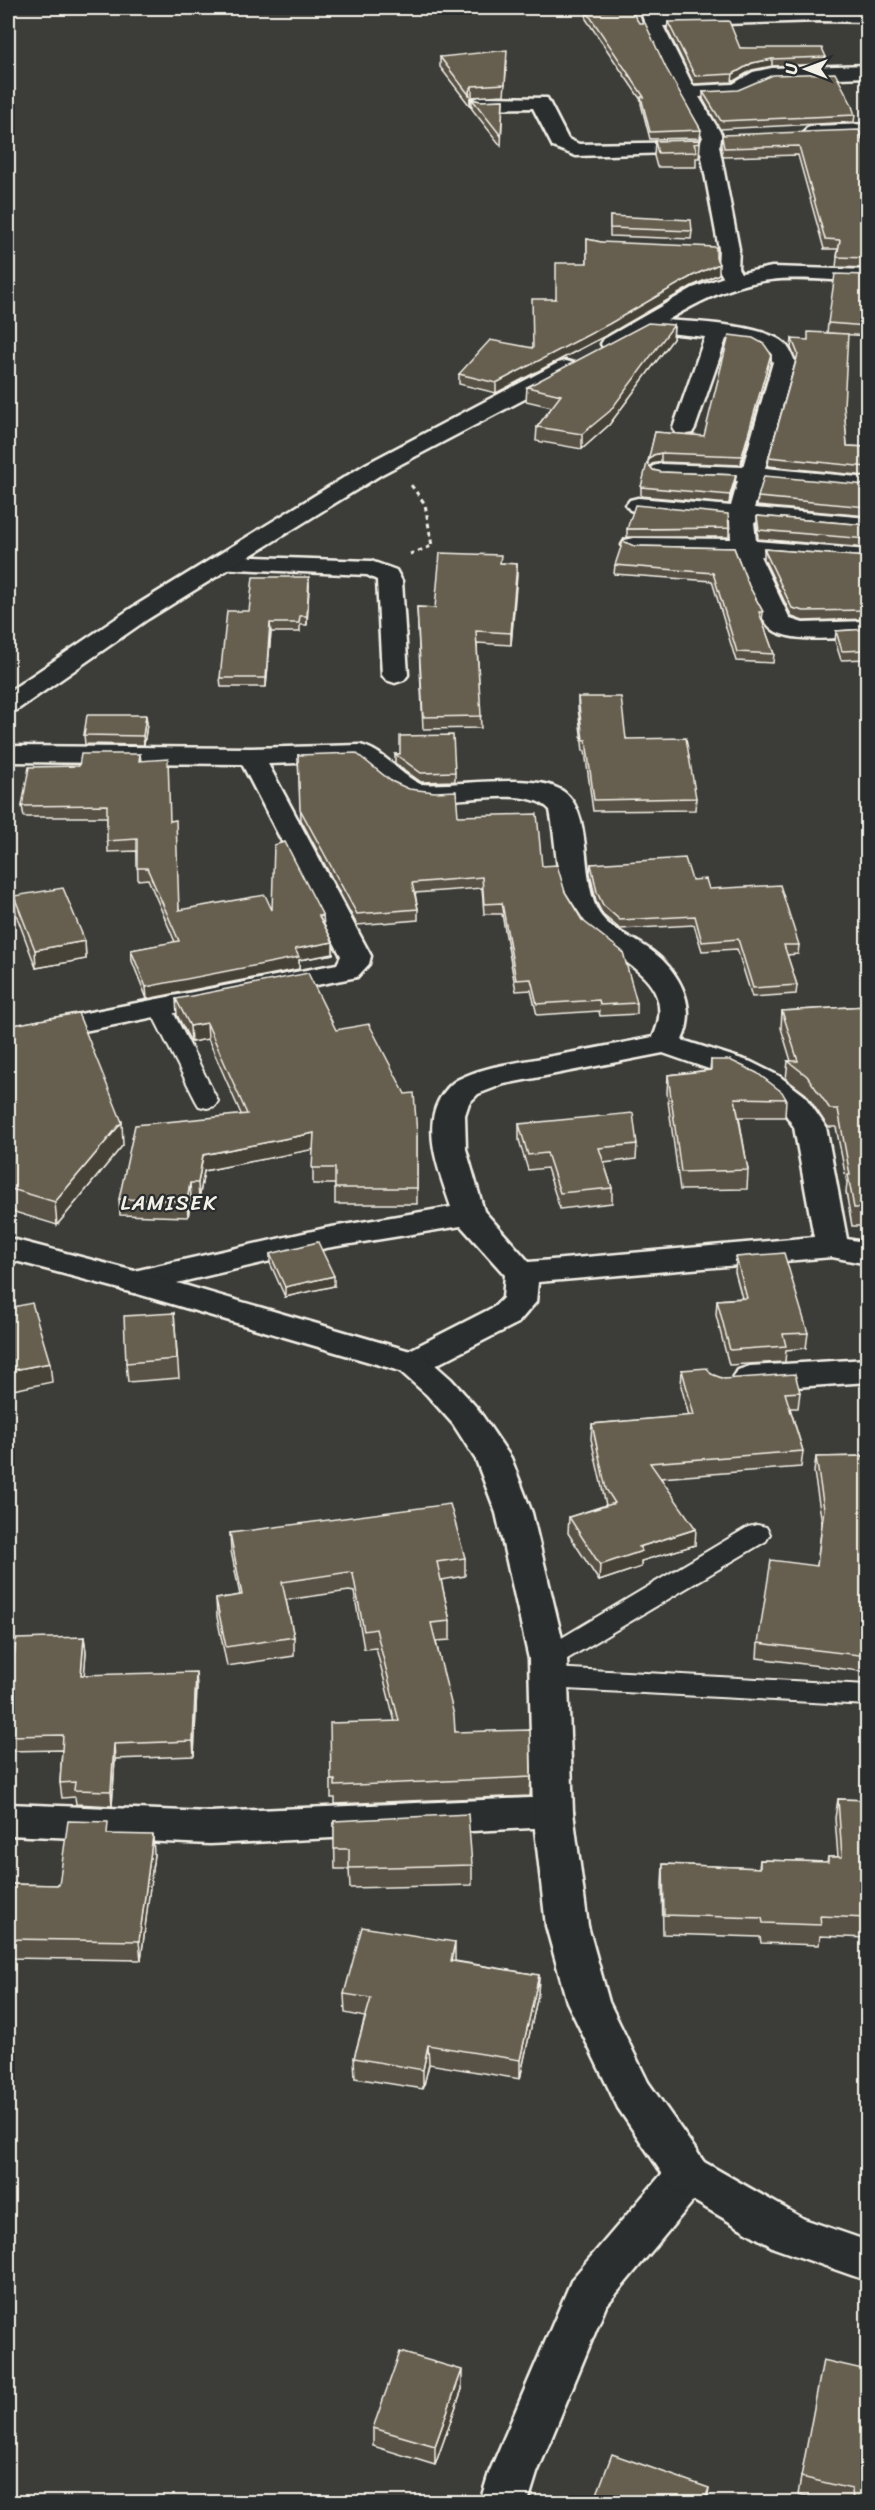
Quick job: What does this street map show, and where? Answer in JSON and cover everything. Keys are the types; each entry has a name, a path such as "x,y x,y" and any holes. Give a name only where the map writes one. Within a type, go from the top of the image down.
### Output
{"street":[{"path":"734,280 728,268 729,249 711,142 651,14 867,18"},
{"path":"687,92 737,88 760,76 772,74 867,71"},
{"path":"480,103 540,102 560,143 576,150 711,142 735,136"},
{"path":"800,132 867,130"},
{"path":"706,248 729,249"},
{"path":"8,704 139,614 374,469 591,356 701,293 734,280 772,273 867,276"},
{"path":"648,325 718,331 765,339 778,349 783,362 741,513 744,547 772,611 781,624 801,631 867,630"},
{"path":"684,428 718,331"},
{"path":"661,471 753,474 867,485"},
{"path":"638,505 867,525"},
{"path":"634,545 744,547 867,557"},
{"path":"223,563 370,568 387,575 390,581 395,675"},
{"path":"8,754 251,756 360,753 370,757 399,785 418,792 515,791 551,796 564,808 579,901 588,918 603,934 639,955 657,973 668,989 674,1006 674,1024 665,1044"},
{"path":"8,1037 347,971 356,960 251,756"},
{"path":"412,1363 506,1315 519,1302 522,1290 521,1273 469,1214 448,1136 448,1119 452,1105 461,1091 498,1076 665,1044 740,1069 768,1083 792,1102 810,1127 832,1246"},
{"path":"134,1282 326,1238 469,1214"},
{"path":"521,1273 832,1246 867,1254"},
{"path":"8,1250 134,1282 412,1363 439,1387 465,1416 493,1458 514,1513 548,1668 553,1812 567,1926 588,2001 633,2095 688,2175 790,2234 867,2260"},
{"path":"723,1380 867,1370"},
{"path":"8,1820 210,1828 553,1812"},
{"path":"504,2502 513,2473 588,2293 688,2175"}],"lane":[{"path":"159,1006 207,1101"},
{"path":"548,1668 757,1534"},
{"path":"548,1668 867,1695"}],"path":[{"path":"370,568 432,546 429,518 418,490 374,469"}],"building":[{"path":"630,9 639,23 645,23 666,68 701,130 650,132 641,97 644,97 587,12"},
{"path":"729,21 740,48 822,48 826,57 772,59 752,63 733,74 695,76 668,22"},
{"path":"507,50 505,84 472,86 469,91 470,96 440,57"},
{"path":"835,73 855,115 721,121 703,92 738,90 773,75"},
{"path":"472,99 503,100 501,136"},
{"path":"859,130 865,148 867,148 867,258 837,257 840,240 825,239 799,146 724,148 722,137 722,135"},
{"path":"699,140 700,143 694,144 697,152 658,153 655,141"},
{"path":"610,216 691,220 692,231 610,228"},
{"path":"587,239 601,242 716,247 716,258 719,264 692,276 609,324 496,383 459,374 490,340 533,348 532,299 556,299 556,263 587,263"},
{"path":"835,274 867,275 867,326 828,323"},
{"path":"648,323 674,325 610,411 582,434 537,427 561,395 527,387"},
{"path":"808,332 848,334 844,406 847,446 867,447 867,467 769,457 798,354 792,339 808,340"},
{"path":"729,335 753,338 764,344 771,354 742,456 661,453 653,455 648,461 655,432 704,436"},
{"path":"647,463 653,470 661,472 736,475 730,495 641,487"},
{"path":"764,476 867,485 867,507 758,497"},
{"path":"635,505 728,514 729,528 627,529"},
{"path":"757,516 867,525 867,539 759,530"},
{"path":"623,541 634,546 734,548 749,586 763,612 759,612 774,654 737,652 713,573 615,565"},
{"path":"764,549 867,557 867,610 804,611 792,608"},
{"path":"440,553 501,555 500,563 517,564 511,633 476,631 481,716 423,717 417,607 435,608"},
{"path":"253,577 309,577 307,616 300,616 299,623 270,623 266,678 220,678 227,611 249,611"},
{"path":"867,629 867,650 842,651 836,631"},
{"path":"578,697 621,697 626,739 686,738 696,798 594,800"},
{"path":"87,715 146,715 143,736 84,735"},
{"path":"453,735 455,772 421,773 395,754 400,754 400,736"},
{"path":"356,753 391,781 409,789 435,792 456,791 458,816 537,814 542,866 557,865 565,892 582,920 623,952 637,1003 600,1005 599,1000 537,1004 531,979 516,980 502,903 484,904 482,877 412,883 418,909 357,914 300,809 298,755"},
{"path":"81,754 140,754 139,761 168,759 170,821 176,820 179,910 265,895 272,910 274,845 285,842 323,916 319,916 333,942 295,949 299,957 146,987 131,950 179,941 147,868 137,868 137,839 107,841 107,805 22,806 29,767 79,766"},
{"path":"8,771 13,771 8,806"},
{"path":"685,858 692,880 706,879 709,889 780,885 799,945 784,945 797,985 753,988 738,939 702,942 695,916 620,920 603,905 597,892 591,864"},
{"path":"63,888 85,941 35,950 14,896"},
{"path":"308,973 336,1030 369,1024 405,1094 414,1093 417,1188 335,1188 335,1168 312,1168 314,1133 203,1155 198,1183 190,1183 187,1201 119,1199 135,1125 247,1114 207,1023 190,1026 176,999"},
{"path":"867,1006 867,1208 854,1208 838,1109 830,1109 807,1076 788,1061 798,1061 782,1011"},
{"path":"78,1013 122,1122 55,1202 8,1188 8,1026"},
{"path":"711,1060 730,1060 757,1073 782,1092 786,1099 735,1098 748,1170 681,1172 668,1075 711,1070"},
{"path":"633,1113 637,1144 599,1148 612,1188 560,1193 547,1153 528,1155 519,1124"},
{"path":"318,1242 334,1276 285,1287 270,1254"},
{"path":"784,1253 808,1333 783,1334 786,1346 730,1350 717,1300 747,1298 736,1257"},
{"path":"32,1303 50,1363 8,1371 8,1308"},
{"path":"174,1313 177,1359 126,1363 124,1316"},
{"path":"707,1368 711,1374 724,1379 795,1374 800,1392 785,1393 803,1451 650,1463 696,1529 639,1547 642,1551 600,1565 569,1517 615,1503 606,1489 592,1424 694,1415 682,1370"},
{"path":"867,1456 867,1656 758,1643 771,1560 817,1566 824,1509 816,1457"},
{"path":"450,1504 465,1558 437,1562 450,1621 431,1623 454,1715 455,1732 530,1730 531,1777 335,1786 335,1780 331,1780 330,1723 399,1721 376,1629 364,1631 353,1574 349,1572 282,1582 294,1637 226,1647 216,1599 242,1595 230,1533"},
{"path":"84,1637 81,1675 196,1672 193,1741 114,1744 111,1791 74,1790 75,1782 60,1783 63,1735 8,1736 16,1639"},
{"path":"838,1799 867,1800 867,1918 820,1916 821,1925 763,1923 762,1918 664,1915 663,1864 760,1868 760,1860 828,1862 828,1857 842,1857"},
{"path":"468,1814 472,1865 349,1868 349,1849 334,1849 334,1821"},
{"path":"68,1821 108,1822 107,1834 153,1835 139,1941 8,1939 8,1884 59,1885"},
{"path":"362,1927 455,1942 451,1961 539,1975 520,2060 428,2045 423,2070 354,2058 371,1998 344,1994"},
{"path":"400,2352 462,2370 435,2446 373,2428"},
{"path":"823,2360 867,2370 867,2502 853,2502 852,2489 801,2477"},
{"path":"612,2454 709,2488 704,2502 594,2502"}],"district":[{"name":"LAMISEK","path":"169,1203"}]}
